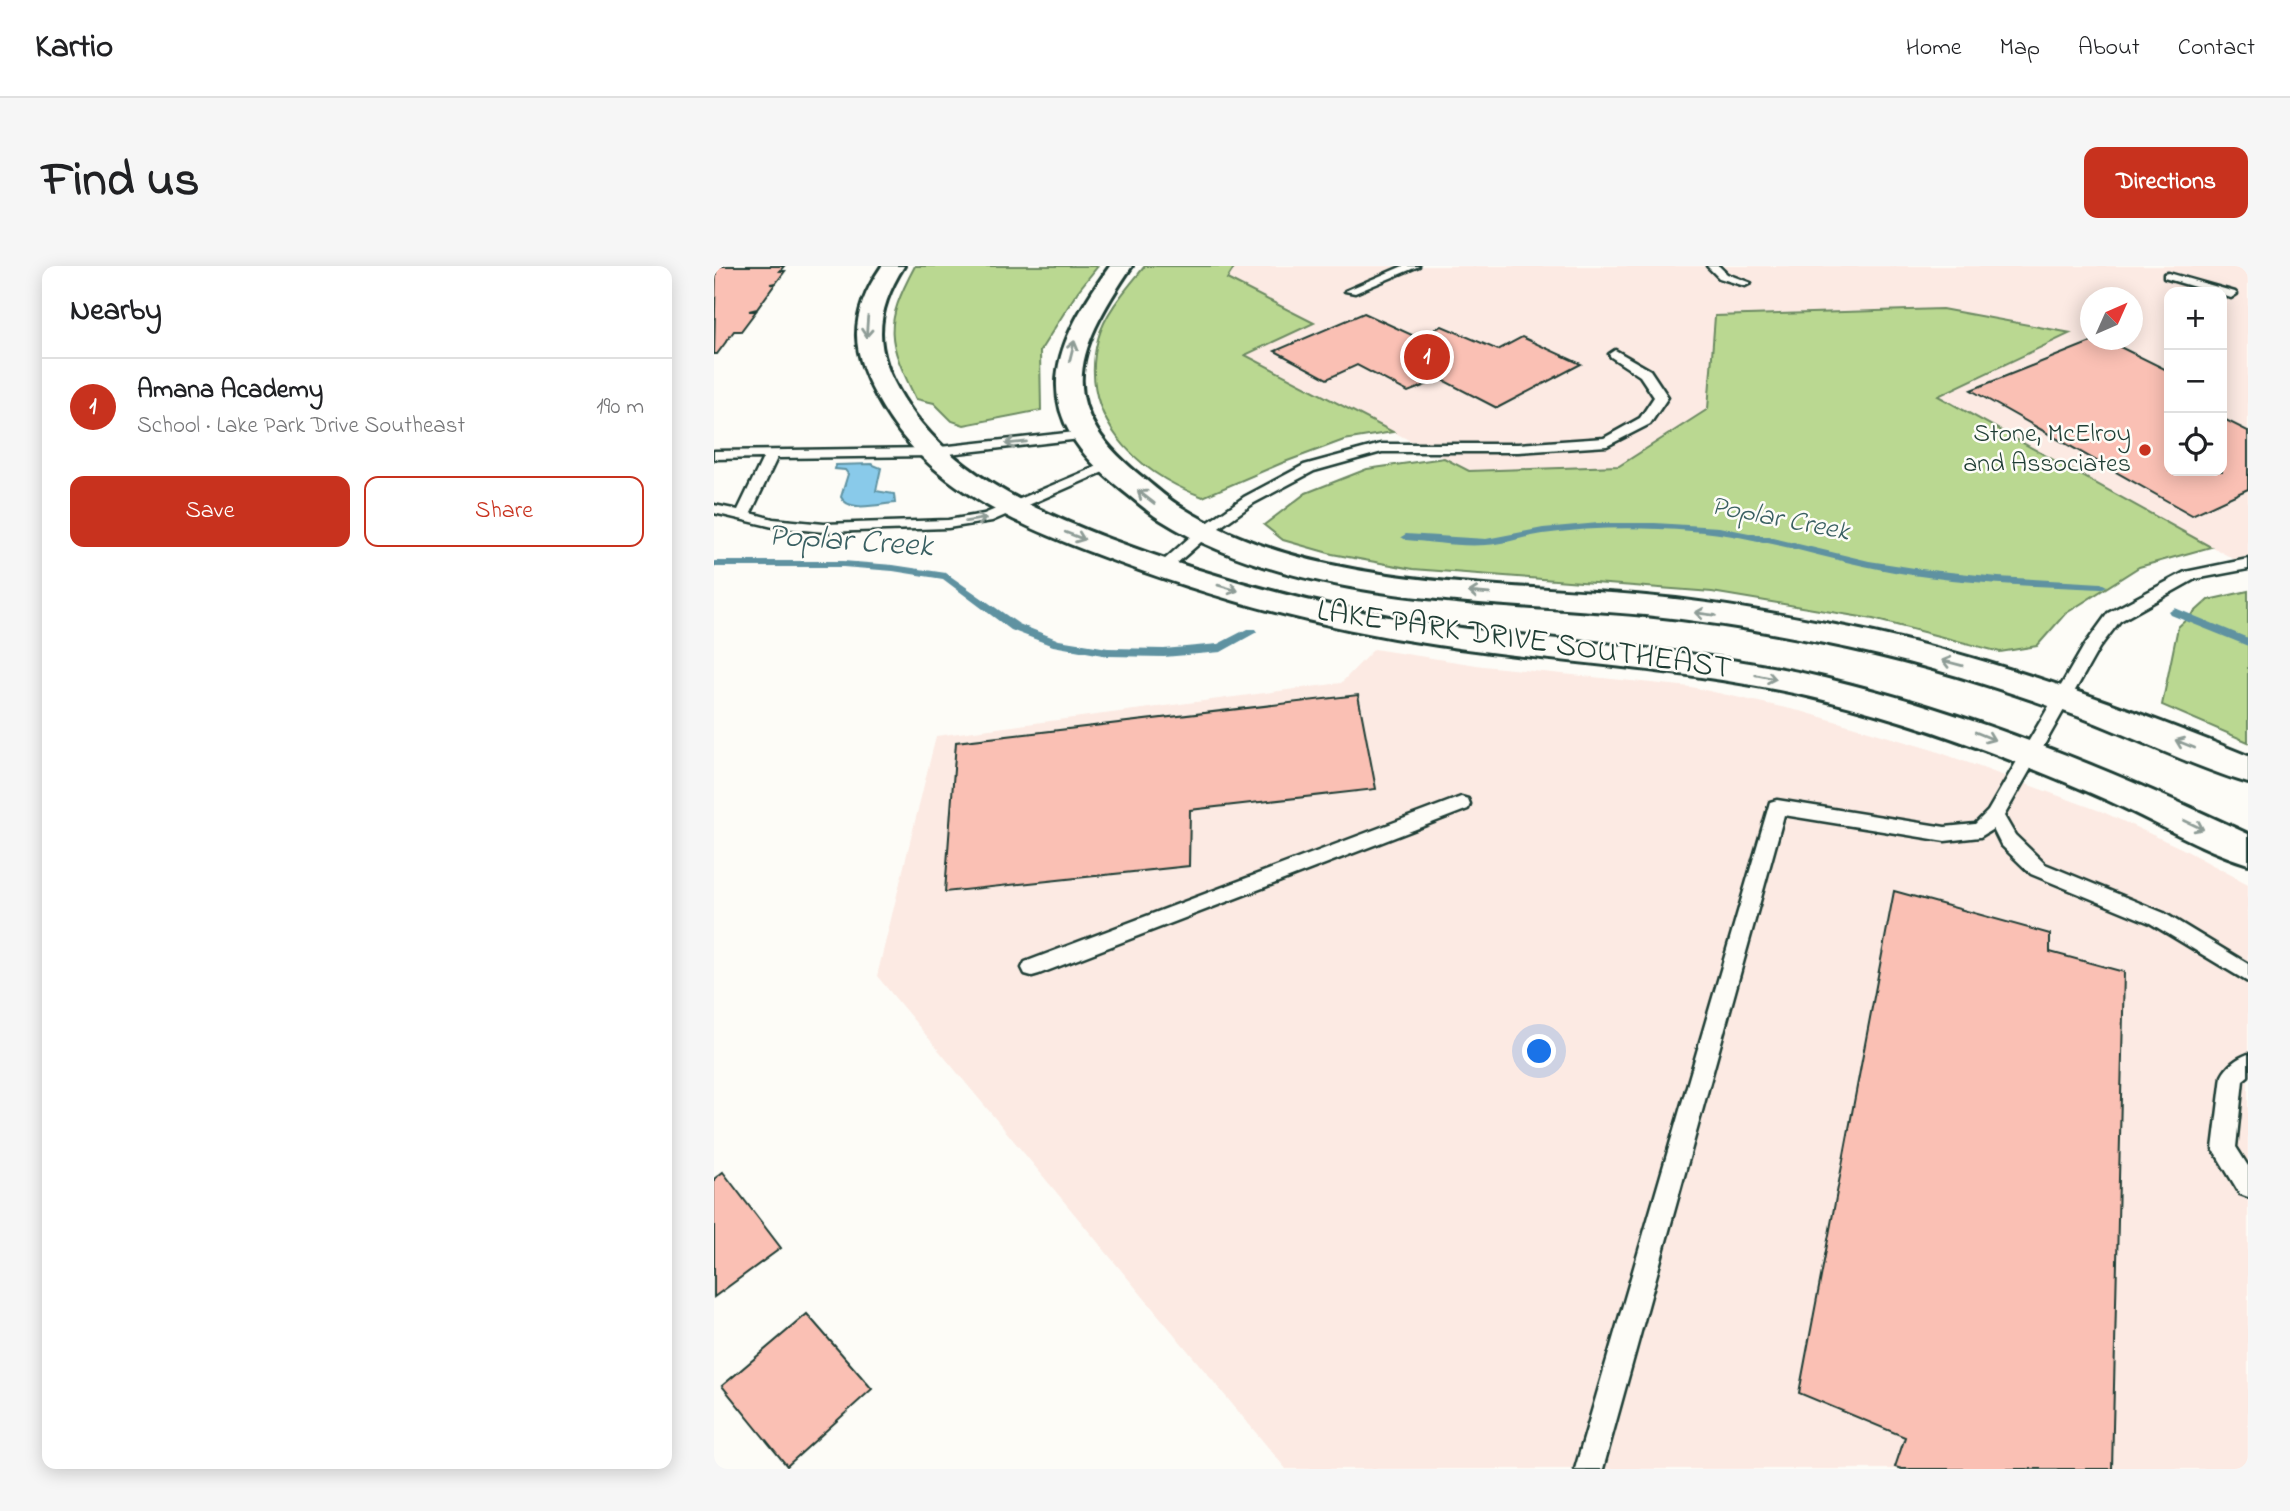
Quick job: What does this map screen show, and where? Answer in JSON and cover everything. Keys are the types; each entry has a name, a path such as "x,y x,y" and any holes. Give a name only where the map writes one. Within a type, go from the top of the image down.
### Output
{"street":[{"name":"LAKE PARK DRIVE SOUTHEAST","path":"893,266 869,304 865,334 868,352 894,408 931,452 974,486 1012,509 1106,548 1163,568 1299,609 1437,635 1738,671 1822,688 1974,732 2117,790 2248,850"},
{"name":"LAKE PARK DRIVE SOUTHEAST","path":"1121,266 1097,299 1078,331 1072,348 1067,383 1074,418 1084,435 1110,466 1155,504 1204,532 1317,570 1388,585 1649,606 1823,632 1899,648 2064,698 2248,770"}],"lane":[{"path":"1351,291 1413,266"},
{"path":"1713,266 1723,276 1745,283"},
{"path":"2168,276 2231,294"},
{"path":"1163,568 1204,532 1249,500 1309,468 1381,448 1518,447 1607,442 1645,421 1661,397 1645,373 1615,354"},
{"path":"714,455 931,452 1084,435"},
{"path":"742,516 772,454"},
{"path":"714,509 772,523 860,528 973,521 1012,509 1110,466"},
{"path":"1589,1469 1777,807 1945,834 1980,830 1995,816 2098,635 2114,617 2190,575 2248,564"},
{"path":"1032,968 1461,804"},
{"path":"1995,816 2008,840 2038,869 2157,918 2248,974"},
{"path":"2248,1063 2233,1076 2224,1149 2248,1186"}],"shaded area":[{"path":"1235,266 2248,266 2248,567 1938,395 2070,332 1716,316 1708,409 1619,466 1469,471 1244,355 1313,324 1226,279"},
{"path":"1374,649 1483,666 1691,687 1804,712 1933,750 2103,812 2181,848 2248,884 2248,1469 1286,1469 877,976 936,736 1341,683"}],"green space":[{"path":"915,266 1098,266 1078,291 1040,351 1041,410 964,425 952,421 934,403 916,399 899,362 893,333 898,304"},
{"path":"1145,266 1235,266 1227,279 1314,323 1245,355 1393,432 1344,440 1203,497 1155,473 1118,437 1105,416 1096,393 1094,367 1098,339 1106,319"},
{"path":"1942,309 2071,333 1938,396 2211,547 2139,567 2065,614 2037,646 2000,652 1873,619 1712,592 1413,569 1332,554 1283,540 1264,525 1306,493 1367,469 1444,458 1469,471 1619,466 1708,409 1715,316"},
{"path":"2248,591 2248,742 2162,705 2178,627 2208,600"}],"water":[{"path":"871,464 881,468 876,491 894,494 895,503 850,505 841,497 848,474 845,470 835,469 836,465"}],"building":[{"path":"716,266 784,266 780,271 785,271 776,283 770,284 775,284 757,309 749,311 756,311 741,331 734,331 717,354 714,354"},
{"path":"1364,313 1416,337 1442,326 1498,350 1522,337 1581,364 1497,408 1441,379 1408,392 1357,365 1327,379 1275,351"},
{"path":"2080,346 2080,350 2126,350 2164,369 2164,476 2227,476 2227,420 2248,431 2248,489 2192,515 1971,390"},
{"path":"1358,695 1376,789 1190,810 1189,866 945,892 956,742"},
{"path":"1894,891 2050,934 2050,952 2124,972 2112,1469 1902,1469 1895,1467 1905,1437 1799,1393"},
{"path":"723,1172 781,1248 714,1297 714,1179"},
{"path":"807,1314 872,1389 787,1466 722,1386"}],"waterway":[{"name":"Poplar Creek","path":"1406,537 1486,542 1580,527 1692,528 1744,535 1869,564 1921,573 2101,586"},
{"name":"Poplar Creek","path":"714,564 843,564 946,576 1015,627 1057,643 1108,652 1164,653 1221,648 1251,632"},
{"name":"Poplar Creek","path":"2175,612 2248,642"}],"place":[{"name":"Amana Academy","path":"1427,357"},
{"name":"Stone, McElroy and Associates","path":"2145,450"}]}
